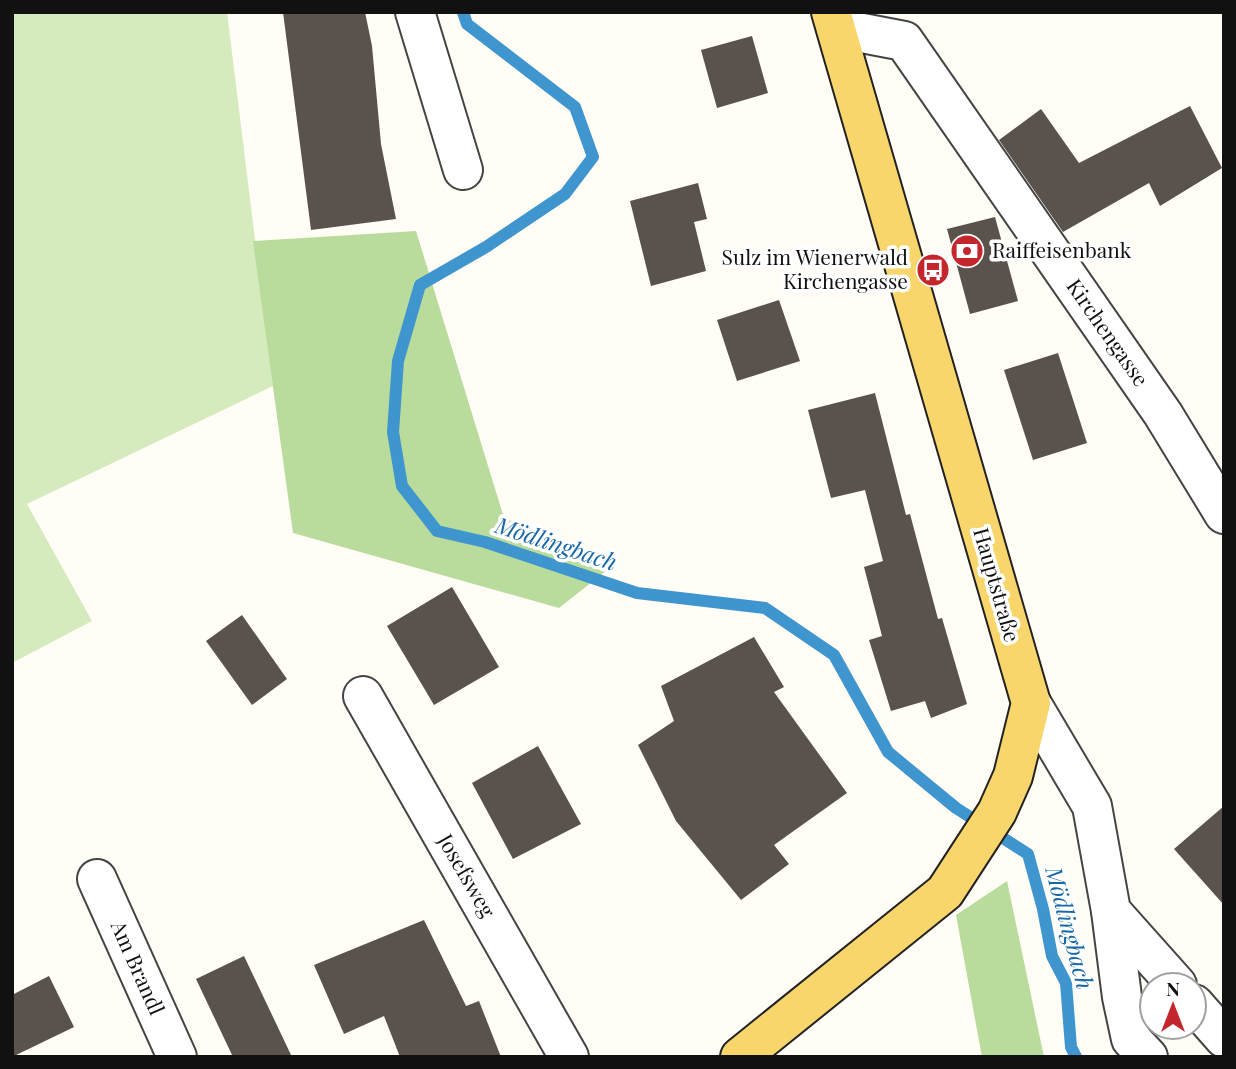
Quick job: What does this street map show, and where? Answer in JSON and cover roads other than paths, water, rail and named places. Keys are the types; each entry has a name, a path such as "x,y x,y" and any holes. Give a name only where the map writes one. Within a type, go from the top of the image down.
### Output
{"main road":[{"name":"Hauptstraße","path":"740,1057 945,892 997,811 1013,776 1031,703 834,20"}],"street":[{"path":"415,12 463,170"},
{"name":"Kirchengasse","path":"834,20 904,41 1163,414 1224,514"},
{"name":"Josefsweg","path":"363,696 569,1057"},
{"path":"1031,703 1092,806 1104,887 1111,911 1122,997 1132,1039 1148,1057"},
{"name":"Am Brandl","path":"97,879 177,1057"},
{"path":"1111,911 1165,971"},
{"path":"1208,1020 1224,1038"}],"waterway":[{"name":"Mödlingbach","path":"463,12 467,24 575,107 593,157 565,194 486,247 420,285 398,361 393,432 402,486 437,531 485,542 637,593 765,608 834,655 888,752 956,808 1028,854 1052,956 1066,983 1071,1047 1076,1057"}],"place":[{"name":"Raiffeisenbank","path":"967,251"},
{"name":"Sulz im Wienerwald Kirchengasse","path":"933,270"}]}
